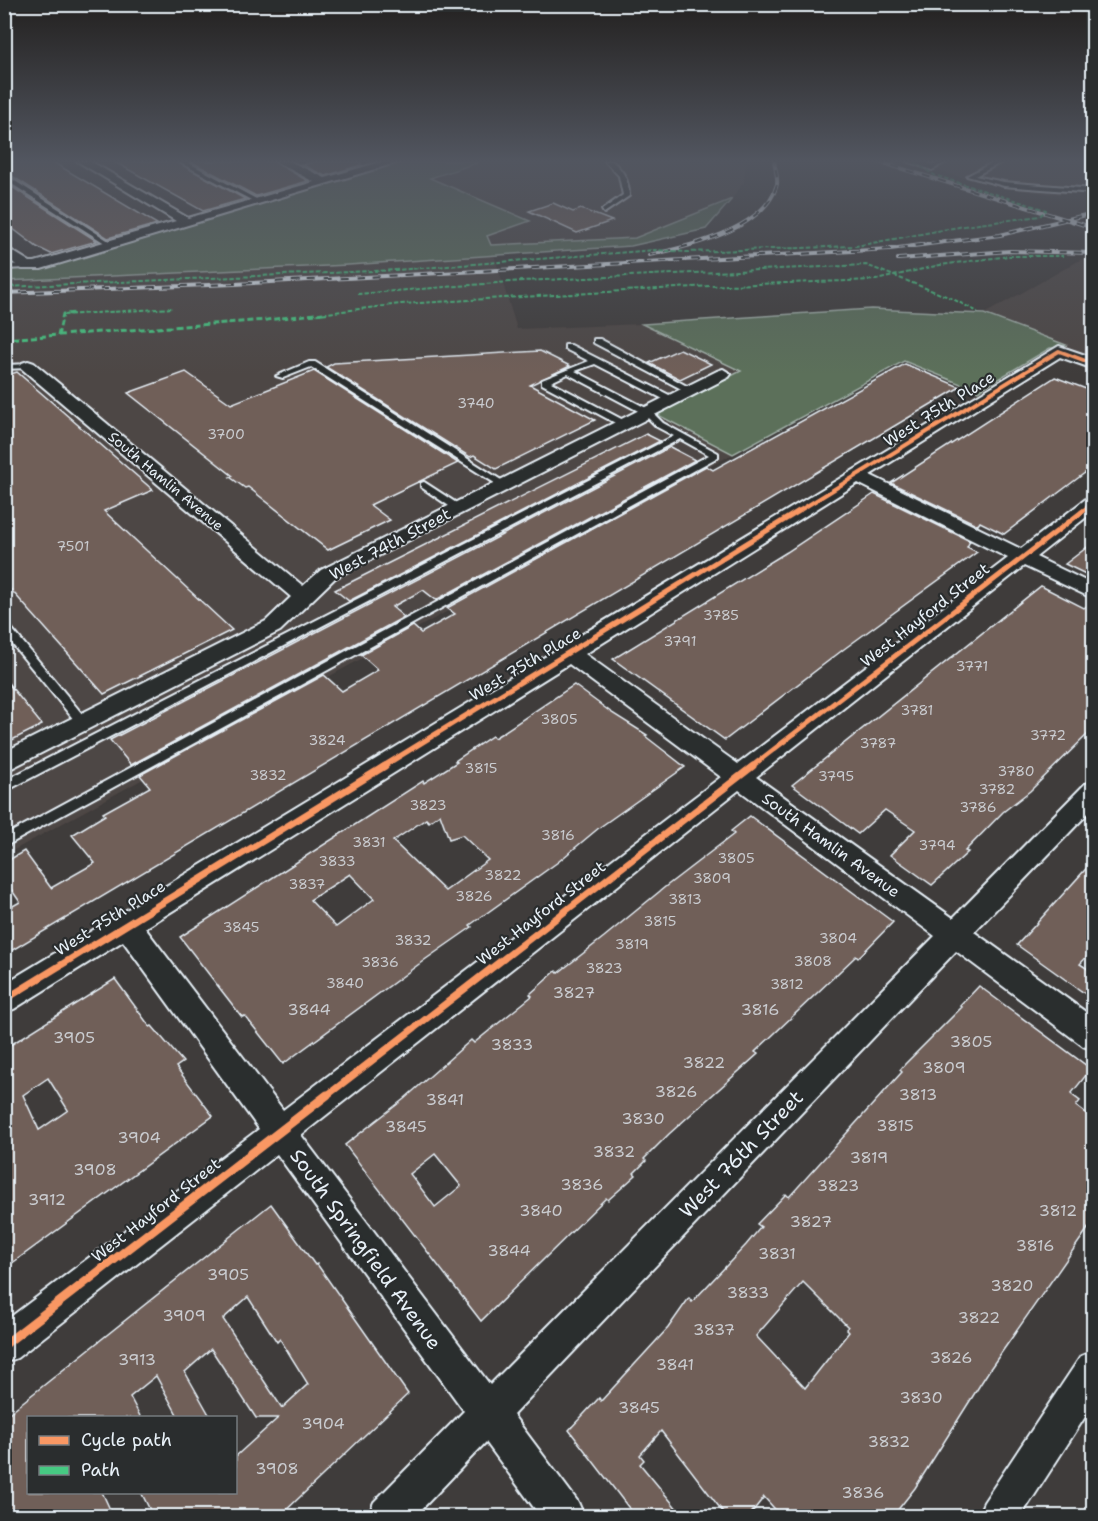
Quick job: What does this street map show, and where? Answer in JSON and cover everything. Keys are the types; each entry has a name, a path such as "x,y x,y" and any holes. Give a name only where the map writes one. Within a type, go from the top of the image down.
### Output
{"street":[{"path":"4,250 27,266 152,232"},
{"name":"West 75th Place","path":"4,999 1059,351 1094,364"},
{"name":"South Hamlin Avenue","path":"28,366 304,597"},
{"name":"West 74th Street","path":"4,763 273,626 328,574 723,374"},
{"path":"857,476 1094,593"},
{"name":"West Hayford Street","path":"4,1345 1094,502"},
{"name":"South Hamlin Avenue","path":"569,653 1094,1036"},
{"name":"West 76th Street","path":"388,1516 1094,791"},
{"name":"South Springfield Avenue","path":"126,924 564,1516"},
{"path":"998,1516 1094,1369"}],"lane":[{"path":"91,232 110,244"},
{"path":"4,267 27,266"},
{"path":"597,341 692,391"},
{"path":"568,347 672,400"},
{"path":"595,361 545,382 624,424"},
{"path":"280,376 312,364 504,485"},
{"path":"4,367 28,366"},
{"path":"4,842 715,455 660,425 647,412 568,371"},
{"path":"4,787 680,436"},
{"path":"424,485 458,508"},
{"path":"4,626 83,723"}],"shaded area":[{"path":"498,232 650,232 635,238 491,245 517,329 642,324 742,371 657,414 733,454 5,855 5,270 490,245 486,236"},
{"path":"1089,255 1093,255 1093,360 1061,348 1065,345 984,314"}],"green space":[{"path":"156,232 499,232 487,236 491,245 635,238 650,232 693,232 631,246 348,265 5,281 5,270 37,266"},
{"path":"871,309 984,314 1066,345 1061,348 1050,348 978,391 904,361 733,454 656,414 741,371 642,324"}],"building":[{"path":"17,232 83,232 97,241 51,254"},
{"path":"99,232 129,232 108,238"},
{"path":"680,349 711,364 680,379 649,363"},
{"path":"540,351 570,366 530,385 595,420 496,469 474,455 470,457 326,367 334,363"},
{"path":"905,364 960,387 4,955 4,911 20,902 4,879 4,863 24,851 51,888 95,863 72,835 105,815 103,813 150,787 140,775 324,675 342,691 378,670 361,655 413,626 421,633 455,614 447,608 706,466 713,470"},
{"path":"314,371 458,463 370,505 390,520 328,550 248,487 245,488 230,477 233,476 128,393 186,372 231,404"},
{"path":"17,372 153,490 104,511 232,630 104,694 4,582 4,376"},
{"path":"1055,377 1094,392 1094,466 1004,534 980,522 978,525 891,483"},
{"path":"646,434 660,441 349,601 335,590"},
{"path":"670,447 695,460 436,600 423,590 392,607 404,617 131,765 110,740"},
{"path":"874,494 970,541 967,547 977,552 725,740 613,659 787,552"},
{"path":"1094,542 1094,578 1065,564"},
{"path":"1041,586 1084,608 1094,601 1094,728 1030,791 1003,812 965,851 968,852 932,885 890,855 915,830 885,810 858,834 792,785"},
{"path":"4,678 42,725 4,744"},
{"path":"574,685 647,735 645,736 685,767 600,827 558,862 470,925 472,927 283,1064 245,1016 242,1017 180,937 423,781 424,783 457,762 455,761 492,736 494,738","holes":["440,814 449,839 462,835 488,860 445,891 393,841 426,819 429,822","350,874 374,899 336,927 310,900"]},
{"path":"750,816 893,922 858,958 856,956 755,1052 758,1054 669,1134 644,1159 646,1161 634,1173 636,1175 608,1200 606,1198 481,1321 345,1145 404,1099 471,1040 474,1043 532,996 530,994 556,971 558,973 734,834 731,831","holes":["435,1154 461,1186 435,1207 410,1174"]},
{"path":"1094,860 1094,949 1080,964 1094,973 1094,1000 1017,945"},
{"path":"115,979 150,1027 152,1026 183,1062 176,1067 213,1116 4,1269 4,1049","holes":["48,1078 68,1110 39,1130 23,1095"]},
{"path":"979,986 1091,1069 1071,1094 1080,1101 1076,1106 1094,1120 1094,1220 990,1369 915,1488 893,1516 781,1516 764,1497 749,1516 726,1516 661,1431 640,1455 644,1460 640,1464 683,1516 635,1516 569,1430 599,1398 601,1401 668,1328 689,1298 692,1302 746,1245 761,1227 757,1224 786,1194 789,1197 902,1072 900,1070 905,1064 962,1007 960,1006","holes":["803,1282 848,1327 846,1329 849,1332 805,1388 756,1336"]},
{"path":"271,1204 315,1265 317,1264 408,1394 280,1516 153,1516 142,1494 237,1494 237,1455 278,1418 256,1418 211,1349 185,1372 210,1416 178,1416 156,1376 130,1397 140,1416 27,1416 27,1494 103,1494 113,1516 4,1516 4,1417","holes":["248,1297 277,1342 280,1339 308,1384 282,1408 223,1319"]}],"railway":[{"path":"649,255 684,247 726,232"},
{"path":"4,293 234,284 890,249 1013,232"},
{"path":"898,259 1010,251 1094,253"}],"marked path":[{"path":"4,287 396,270 655,250 687,252 856,246 932,232"},
{"path":"4,339 267,320 401,304 727,285 876,280 940,265 1009,256 1063,256"},
{"path":"357,294 522,281 866,265 951,298 978,312"},
{"path":"58,336 63,314 173,308"}],"cycle path":[{"path":"4,1000 1059,351 1094,364"},
{"path":"4,1345 1094,502"}]}
